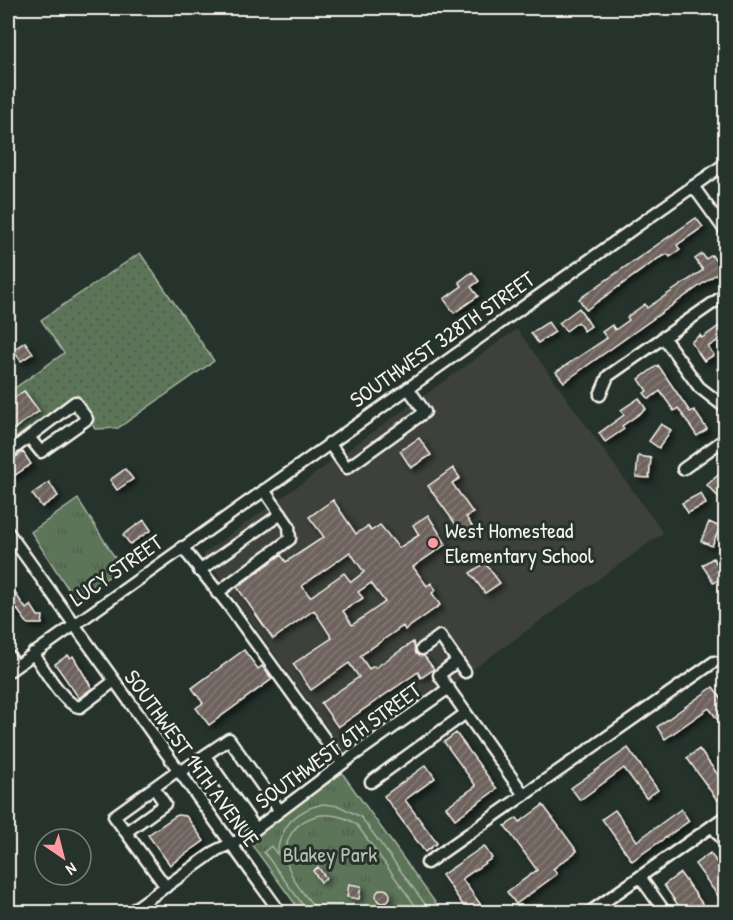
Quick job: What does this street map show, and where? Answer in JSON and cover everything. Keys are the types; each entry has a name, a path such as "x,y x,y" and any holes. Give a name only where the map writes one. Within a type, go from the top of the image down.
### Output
{"street":[{"name":"SOUTHWEST 328TH STREET","path":"182,547 726,163"},
{"path":"693,186 726,232"},
{"path":"600,396 608,376 726,294"},
{"path":"663,337 699,387 726,408"},
{"path":"329,443 346,468 425,412 408,388"},
{"path":"8,453 29,437 75,402 87,419 41,452 29,437"},
{"path":"683,469 726,438"},
{"path":"217,592 287,542 291,529 264,490"},
{"path":"199,572 280,514"},
{"name":"SOUTHWEST 14TH AVENUE","path":"8,532 113,682 280,912"},
{"path":"182,547 342,763"},
{"name":"LUCY STREET","path":"12,669 182,547"},
{"path":"422,649 440,636 465,672"},
{"path":"33,653 65,699 76,707 84,704 113,682"},
{"path":"8,655 12,669"},
{"path":"457,661 439,675 524,795"},
{"path":"427,863 714,662"},
{"name":"SOUTHWEST 6TH STREET","path":"130,912 256,829 342,763 449,688"},
{"path":"371,782 466,713"},
{"path":"166,887 114,816 154,788 229,739 280,810"},
{"path":"205,756 256,829"},
{"path":"126,832 165,804 154,788"},
{"path":"590,912 726,816"},
{"path":"712,826 726,844"},
{"path":"640,877 665,912"}],"shaded area":[{"name":"West Homestead Elementary School","path":"517,329 663,533 349,758 203,554"}],"green space":[{"path":"140,253 214,361 118,428 95,429 74,397 8,445 8,433 39,411 25,391 8,402 8,393 64,353 41,320"},
{"path":"78,499 122,569 74,598 31,532"},
{"name":"Blakey Park","path":"342,773 442,912 301,912 249,841"},
{"path":"323,804 339,806 361,817 431,912 420,912 357,825 345,818 320,815 298,826 290,835 287,847 287,861 292,875 318,912 308,912 264,852 271,846 277,854 282,836 291,821 297,815"}],"building":[{"path":"696,218 703,227 677,245 680,250 670,257 668,254 659,258 586,310 579,299"},
{"path":"702,254 706,259 712,255 715,260 722,255 726,267 564,382 556,372 607,338 602,332 612,325 615,330 629,320 627,317 645,304 647,308 703,270 695,259"},
{"path":"472,272 479,281 471,287 478,296 454,313 444,299 462,286 459,282"},
{"path":"579,308 591,326 584,331 578,322 566,331 559,323"},
{"path":"726,321 726,335 708,347 714,355 704,361 691,342 700,335 702,338"},
{"path":"548,322 555,332 538,343 531,333"},
{"path":"25,342 33,353 21,361 13,350"},
{"path":"726,363 726,381 717,369"},
{"path":"658,365 690,412 694,410 707,429 697,436 678,408 674,411 660,391 649,399 644,393 647,391 639,379"},
{"path":"24,391 39,411 8,433 8,402"},
{"path":"639,398 646,409 622,426 624,429 605,442 599,433 624,415 621,410"},
{"path":"661,424 671,430 659,448 649,441"},
{"path":"419,438 431,455 411,468 400,451"},
{"path":"23,452 31,464 8,480 8,463"},
{"path":"638,456 651,458 649,478 636,477"},
{"path":"453,468 460,478 452,483 473,513 466,517 472,526 462,533 428,486"},
{"path":"726,468 726,485 720,489 726,495 726,505 707,485"},
{"path":"125,469 133,479 117,490 110,480"},
{"path":"49,482 58,496 42,507 32,494"},
{"path":"701,493 706,504 688,513 682,503"},
{"path":"333,500 356,534 368,526 371,531 380,525 399,548 419,535 413,525 428,515 446,544 413,567 427,586 431,583 436,590 432,593 440,605 405,630 403,626 360,656 369,669 374,666 375,668 413,642 416,654 424,656 434,669 421,678 418,672 338,727 321,703 359,677 349,663 311,690 293,664 332,638 314,610 273,639 237,587 281,555 286,562 324,537 309,517","holes":["350,552 364,572 351,582 344,573 310,597 302,586","371,583 385,602 352,625 343,611 363,598 358,592"]},
{"path":"144,520 151,530 130,544 123,535"},
{"path":"709,522 720,527 712,546 701,541"},
{"path":"713,558 725,576 714,583 702,565"},
{"path":"485,563 500,583 485,593 470,573"},
{"path":"8,583 26,609 31,605 38,616 43,616 42,624 28,624 17,609 8,617"},
{"path":"244,650 258,669 262,666 272,679 209,725 196,708 203,703 192,688"},
{"path":"68,655 70,658 73,656 92,688 79,698 55,664"},
{"path":"713,687 726,704 726,731 709,708 665,739 657,727"},
{"path":"456,733 497,789 455,819 446,807 476,786 444,742"},
{"path":"628,748 658,790 646,798 624,768 580,800 571,788"},
{"path":"699,749 721,779 726,776 726,794 717,800 687,758"},
{"path":"426,765 435,778 405,800 437,843 425,852 384,796"},
{"path":"543,805 577,851 553,869 557,874 516,904 507,892 537,870 505,826 517,818 520,822"},
{"path":"681,809 689,821 632,861 602,819 615,810 637,841"},
{"path":"177,815 186,816 204,841 170,865 148,835"},
{"path":"484,846 492,858 462,879 486,912 468,912 442,875"},
{"path":"710,853 726,875 726,907 695,864"},
{"path":"318,867 326,878 321,882 313,871"},
{"path":"680,873 708,912 683,912 664,885"},
{"path":"349,884 361,886 359,899 347,897"},
{"path":"383,889 388,891 390,896 388,901 383,903 378,901 376,896 378,891"}],"place":[{"name":"West Homestead Elementary School","path":"433,543"}]}
